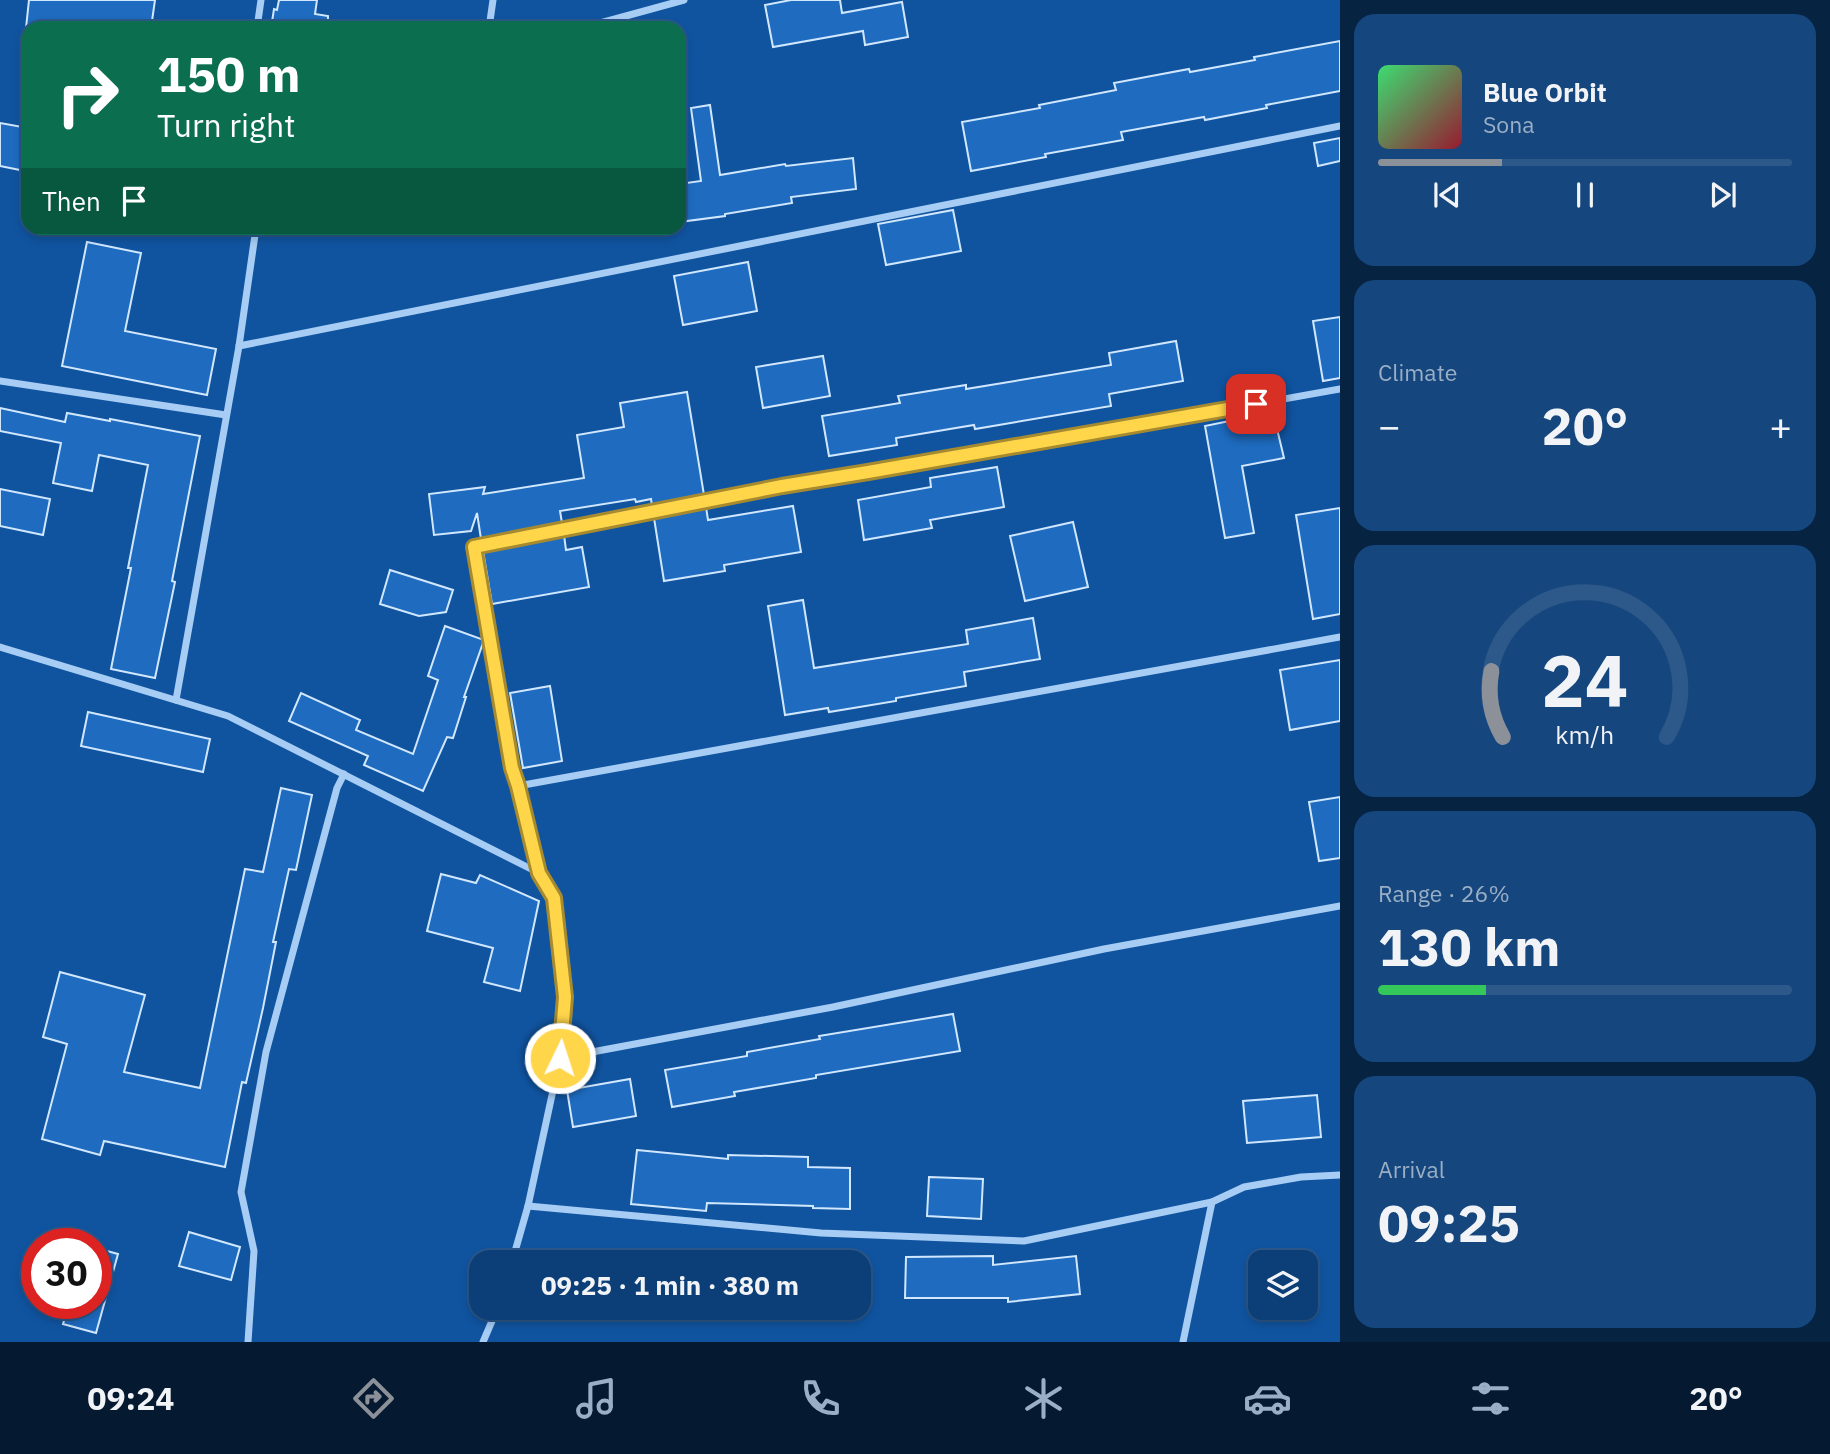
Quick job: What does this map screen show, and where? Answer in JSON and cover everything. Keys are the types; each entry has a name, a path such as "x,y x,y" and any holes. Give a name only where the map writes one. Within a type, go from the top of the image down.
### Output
{"street":[{"path":"258,21 261,0"},
{"path":"490,21 493,0"},
{"path":"608,21 684,0"},
{"path":"239,346 1340,126"},
{"path":"176,700 239,346 255,235"},
{"path":"0,382 226,415"},
{"path":"515,1250 528,1206 560,1058 565,997 554,898 539,873 512,768 474,547 782,486 1340,389"},
{"path":"518,786 1340,637"},
{"path":"0,647 228,716 539,873"},
{"path":"248,1342 254,1251 241,1192 266,1052 337,788 344,774"},
{"path":"560,1058 833,1007 1104,949 1340,906"},
{"path":"528,1206 821,1233 1024,1241 1212,1202 1244,1187 1301,1177 1340,1175"},
{"path":"1183,1342 1212,1202"},
{"path":"483,1342 492,1320"}],"building":[{"path":"29,0 155,0 152,21 27,21"},
{"path":"279,0 317,0 315,14 328,16 328,21 272,21 274,9 277,10"},
{"path":"791,0 840,0 842,13 902,2 908,37 865,45 863,31 773,47 765,5"},
{"path":"1340,41 1340,91 1205,120 1204,117 1121,132 1123,140 971,171 962,122 1040,108 1039,105 1116,90 1114,83 1255,60 1254,57"},
{"path":"710,105 720,175 785,164 853,158 856,189 791,197 792,203 686,221 686,183 701,181 691,108"},
{"path":"0,123 21,127 21,170 0,166"},
{"path":"1340,138 1340,161 1318,166 1314,143"},
{"path":"953,210 961,251 886,265 878,224"},
{"path":"87,242 141,253 125,331 216,349 207,395 62,366"},
{"path":"748,262 757,311 683,325 674,276"},
{"path":"1340,317 1340,378 1323,381 1313,321"},
{"path":"1176,341 1183,381 1109,394 1111,406 975,429 974,425 896,438 897,445 829,456 822,416 900,403 898,396 966,385 966,389 1111,365 1109,353"},
{"path":"823,356 830,396 763,408 756,367"},
{"path":"687,392 704,495 652,506 651,499 636,502 635,499 560,511 562,523 481,539 477,513 471,531 434,535 429,494 485,487 483,494 584,478 577,435 624,427 620,403"},
{"path":"0,408 65,422 67,413 200,436 172,581 175,582 155,678 111,669 148,465 99,455 92,491 53,483 61,443 0,431"},
{"path":"1273,412 1284,458 1242,466 1254,533 1225,538 1205,426"},
{"path":"997,467 1004,507 930,520 932,528 864,540 858,500 931,487 930,478"},
{"path":"0,489 50,499 43,535 0,526"},
{"path":"793,506 801,552 724,565 725,571 664,581 654,518 706,507 708,520"},
{"path":"1340,508 1340,614 1313,619 1296,515"},
{"path":"1073,522 1088,587 1025,601 1010,536"},
{"path":"564,535 566,550 582,547 589,587 492,604 483,551"},
{"path":"390,570 453,590 446,612 419,616 380,604"},
{"path":"803,600 814,668 968,644 966,630 1033,618 1040,659 964,672 966,686 829,712 828,708 785,715 768,606"},
{"path":"445,626 484,640 453,738 447,737 423,791 364,765 368,756 289,721 301,693 360,720 356,730 413,754 438,680 428,676"},
{"path":"1340,660 1340,721 1290,730 1280,670"},
{"path":"550,686 562,761 523,768 510,693"},
{"path":"88,712 210,739 203,772 81,746"},
{"path":"281,788 312,795 296,870 289,869 273,942 276,942 263,1008 246,1083 242,1082 225,1167 104,1141 100,1155 42,1139 67,1044 43,1037 60,972 145,995 124,1072 200,1088 245,869 263,872"},
{"path":"1340,797 1340,858 1319,861 1309,802"},
{"path":"441,874 476,883 480,875 539,901 520,991 484,982 493,948 427,931"},
{"path":"953,1014 960,1051 816,1075 816,1078 734,1092 735,1096 672,1107 665,1070 747,1056 747,1052 820,1039 819,1036"},
{"path":"630,1079 636,1116 573,1127 567,1090"},
{"path":"1317,1095 1321,1137 1247,1143 1243,1101"},
{"path":"637,1150 728,1159 728,1155 808,1157 808,1167 850,1168 850,1209 707,1203 706,1211 631,1204"},
{"path":"929,1177 983,1179 981,1219 927,1216"},
{"path":"189,1232 240,1247 231,1280 179,1266"},
{"path":"112,1252 118,1254 112,1276"},
{"path":"993,1256 993,1265 1076,1256 1080,1294 1008,1302 1008,1298 905,1298 906,1257"},
{"path":"64,1319 100,1319 96,1333 63,1324"}],"route":[{"path":"560,1058 565,997 554,898 539,873 512,768 474,547 782,486 1256,404"}]}
